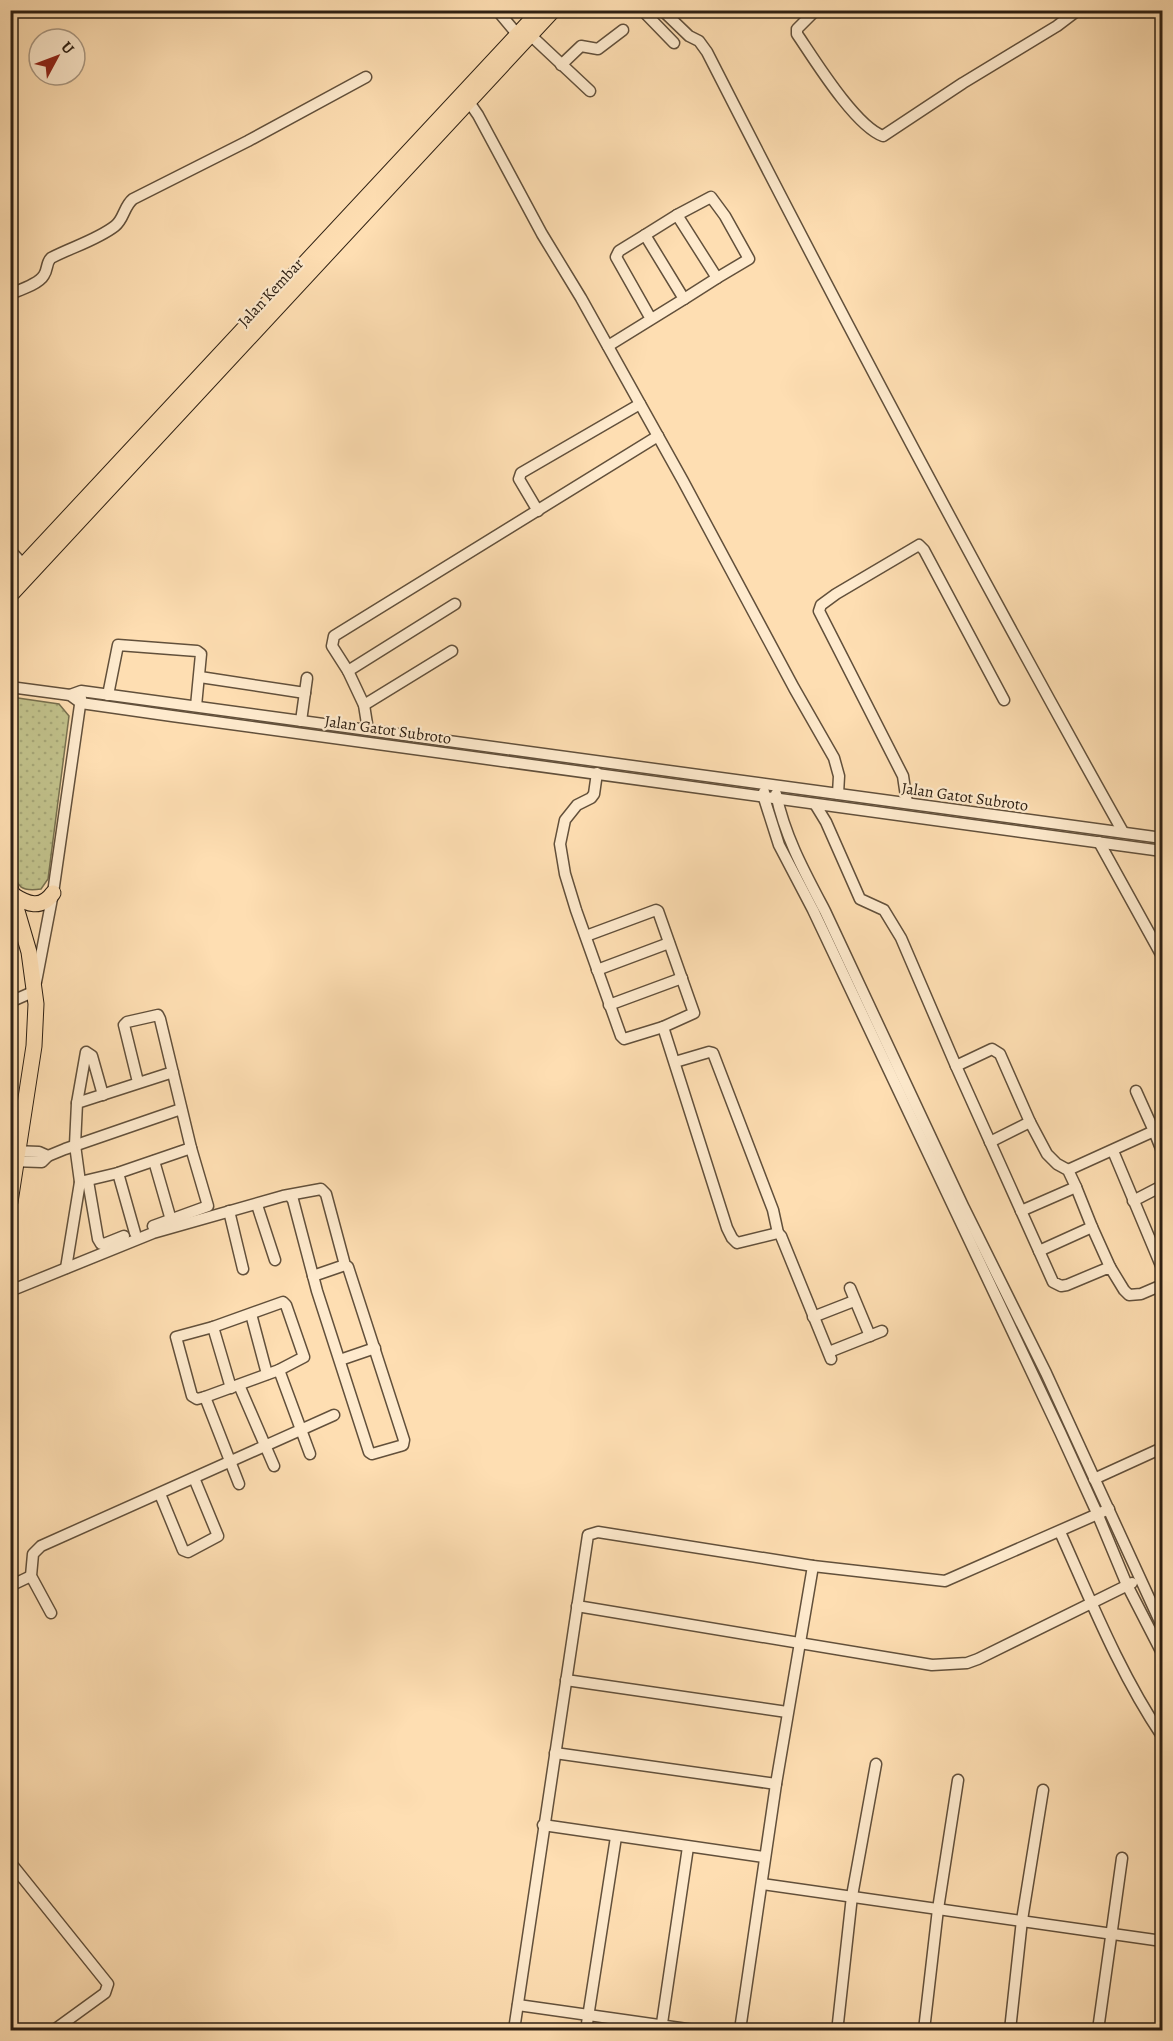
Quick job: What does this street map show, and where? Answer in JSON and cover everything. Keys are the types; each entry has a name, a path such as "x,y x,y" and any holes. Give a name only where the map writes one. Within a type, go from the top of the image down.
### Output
{"highway":[{"path":"12,891 26,904 45,901 53,893"},
{"path":"10,1202 14,1156 34,1047 35,990 29,952 12,891"}],"main road":[{"name":"Jalan Kembar","path":"10,596 25,567 529,39 540,10"},
{"name":"Jalan Kembar","path":"10,579 25,567 474,108 554,10"}],"street":[{"path":"497,10 590,91"},
{"path":"642,10 674,43"},
{"path":"662,10 689,36 699,40 704,46 810,254 1119,832"},
{"path":"816,10 797,28 797,34 839,95 868,126 883,136 963,83 1057,26 1078,10"},
{"path":"561,65 581,46 598,49 623,30"},
{"path":"10,294 45,275 51,258 114,227 130,201 248,141 366,76"},
{"path":"474,108 542,234 658,436 834,758 839,776 837,794"},
{"path":"608,346 749,259 725,216 711,197 676,215 619,250 616,257 651,319"},
{"path":"676,215 717,278"},
{"path":"645,235 684,299"},
{"path":"538,511 519,479 521,473 640,404"},
{"path":"368,730 364,705 348,671 332,646 334,636 658,436"},
{"path":"907,803 903,776 832,640 819,611 821,605 919,545 948,592 1004,700"},
{"path":"11,550 25,567"},
{"path":"348,671 455,604"},
{"path":"108,694 118,645 197,651 201,654 196,706"},
{"path":"364,705 452,651"},
{"path":"200,677 305,693"},
{"path":"301,721 307,678"},
{"name":"Jalan Gatot Subroto","path":"10,687 108,694 368,730 428,744 446,753 597,776 1162,851"},
{"path":"10,1002 35,990 53,893 81,703 76,693"},
{"name":"Jalan Gatot Subroto","path":"81,703 172,716 428,744 447,741 1162,838"},
{"path":"172,716 173,703"},
{"path":"446,753 447,741"},
{"path":"586,936 656,910 694,1013 663,1027 622,1038 609,1005 565,874 560,844 565,820 571,810 594,794 597,776"},
{"path":"769,784 764,798 779,845 1065,1430 1109,1509 1162,1626"},
{"path":"769,784 777,799 789,840 803,870 825,911 964,1208 1046,1373 1097,1513 1127,1585 1162,1653"},
{"path":"815,804 826,822 860,899 884,910 901,938 1053,1282 1061,1286 1073,1284 1110,1267"},
{"path":"1101,842 1162,956"},
{"path":"597,970 669,943"},
{"path":"609,1005 682,978"},
{"path":"103,1095 92,1056 86,1052 76,1103 75,1145 101,1244 208,1205 191,1148 159,1017 156,1015 127,1022 124,1028 138,1082"},
{"path":"663,1027 732,1238 737,1243 743,1243 778,1233"},
{"path":"956,1066 992,1049 1000,1054 1047,1154 1057,1164 1068,1170 1110,1267 1124,1290 1129,1295 1141,1294 1162,1285"},
{"path":"675,1062 709,1052 713,1053 773,1210 778,1233 783,1238 830,1355 882,1332"},
{"path":"76,1103 173,1072"},
{"path":"1136,1091 1162,1151"},
{"path":"14,1156 39,1162 75,1145 181,1109"},
{"path":"990,1142 1030,1122"},
{"path":"1068,1170 1154,1131"},
{"path":"84,1181 118,1173 191,1148"},
{"path":"1113,1151 1162,1268"},
{"path":"154,1161 171,1220"},
{"path":"118,1173 135,1233"},
{"path":"66,1268 84,1181"},
{"path":"1133,1201 1162,1186"},
{"path":"1021,1211 1076,1187"},
{"path":"10,1291 153,1233 289,1195 319,1189 324,1191 345,1264 348,1267 404,1440 403,1445 372,1454 369,1452 313,1276 293,1200 289,1195"},
{"path":"257,1204 275,1260"},
{"path":"229,1211 243,1269"},
{"path":"1040,1251 1092,1227"},
{"path":"313,1276 345,1264"},
{"path":"849,1287 870,1336"},
{"path":"813,1317 854,1301"},
{"path":"283,1302 304,1357 279,1370 197,1399 192,1396 175,1338 178,1335 213,1327 283,1302"},
{"path":"251,1314 267,1374"},
{"path":"213,1327 235,1387 274,1466"},
{"path":"340,1360 375,1348"},
{"path":"279,1370 310,1454"},
{"path":"205,1397 240,1484"},
{"path":"51,1613 31,1576 33,1554 41,1546 334,1415"},
{"path":"1094,1479 1162,1448"},
{"path":"160,1494 183,1550 188,1552 218,1536 194,1478"},
{"path":"514,2031 587,1537 593,1532 813,1566 945,1581 1109,1509"},
{"path":"1060,1532 1139,1699 1162,1736"},
{"path":"740,2031 764,1857 813,1566"},
{"path":"10,1586 31,1576"},
{"path":"577,1606 932,1665 967,1663 978,1659 1141,1578"},
{"path":"566,1680 787,1712"},
{"path":"555,1753 776,1784"},
{"path":"838,2023 852,1896 876,1764"},
{"path":"924,2031 938,1909 958,1780"},
{"path":"1010,2031 1022,1920 1043,1790"},
{"path":"543,1825 764,1857"},
{"path":"586,2031 616,1837"},
{"path":"661,2028 688,1847"},
{"path":"1098,2031 1122,1858"},
{"path":"10,1862 108,1984 105,1993 69,2026 54,2031"},
{"path":"762,1884 1162,1941"},
{"path":"518,2005 661,2028 694,2031"}],"green space":[{"path":"11,697 59,704 69,716 48,879 41,889 28,889 20,886 11,866"}]}
